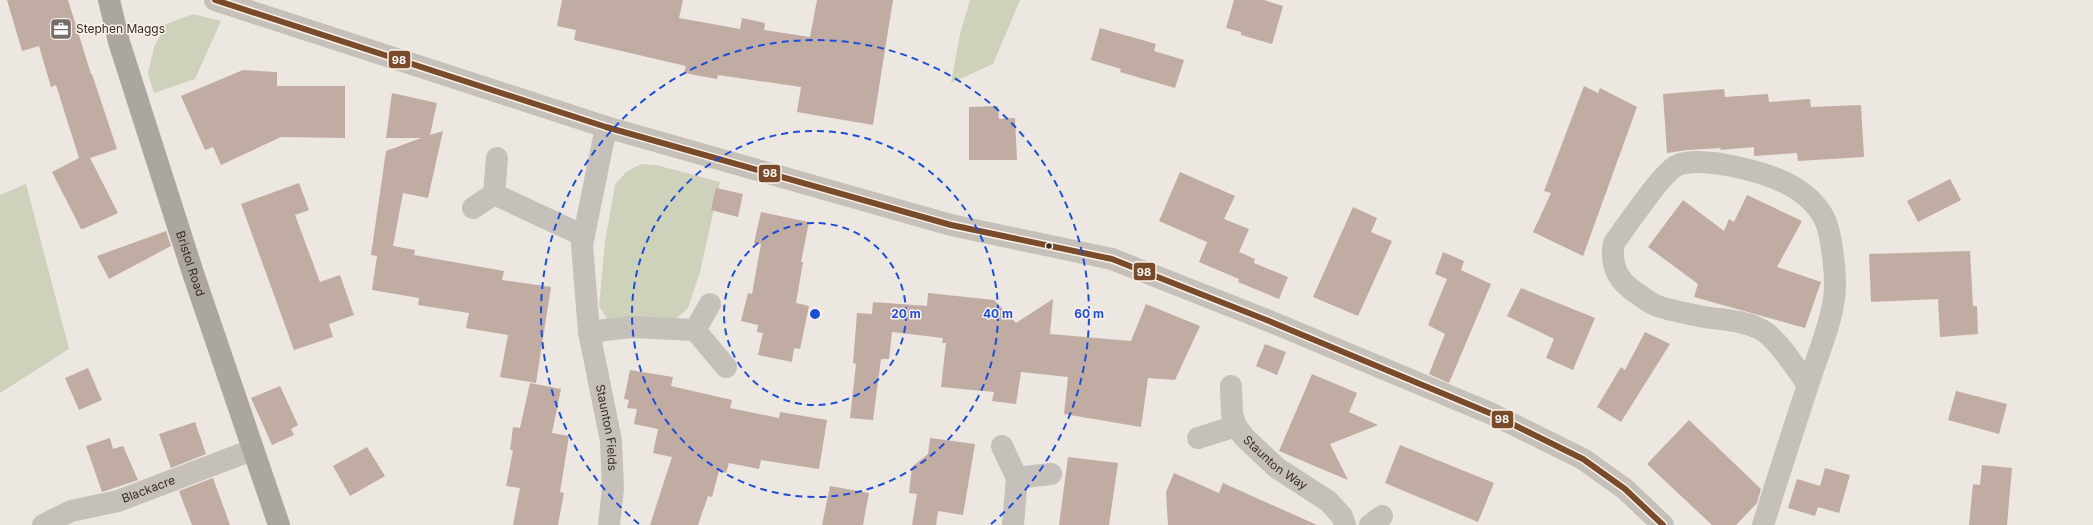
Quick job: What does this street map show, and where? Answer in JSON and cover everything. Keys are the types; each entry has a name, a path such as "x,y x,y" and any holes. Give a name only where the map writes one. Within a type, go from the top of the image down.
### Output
{"highway":[{"name":"Bristol Road","path":"109,0 122,50 252,450 279,525"}],"street":[{"path":"215,0 606,127 951,225 1112,259 1269,320 1492,414 1583,459 1625,489 1663,525"},
{"name":"Staunton Fields","path":"606,127 582,245 589,332 611,441 613,489 609,525"},
{"path":"494,194 497,158"},
{"path":"1763,525 1808,385 1834,299 1836,282 1833,255 1824,218 1810,199 1781,180 1752,170 1714,162 1676,166 1663,178 1614,243 1612,255 1613,266 1618,276 1624,285 1654,304 1703,317 1736,320 1762,330 1782,349 1808,385"},
{"path":"494,194 584,236"},
{"path":"473,208 494,194"},
{"path":"695,330 710,304"},
{"path":"589,332 631,327 695,330 726,367"},
{"name":"Staunton Way","path":"1231,386 1232,414 1236,426 1277,468 1328,501 1342,516 1345,525"},
{"path":"1198,438 1236,426"},
{"path":"1002,446 1017,478 1013,525"},
{"name":"Blackacre","path":"43,525 71,511 118,501 252,450"},
{"path":"1017,478 1051,474"}],"green space":[{"path":"970,0 1020,0 993,64 951,83 960,34"},
{"path":"193,14 221,21 195,79 154,93 148,74 154,47 166,24"},
{"path":"641,164 656,165 720,182 700,272 688,308 677,318 607,319 599,306 605,242 615,185 626,172"},
{"path":"26,184 69,349 0,393 0,195"}],"building":[{"path":"7,0 68,0 91,74 117,149 90,158 118,213 83,229 81,229 52,172 79,158 56,85 51,87 39,46 22,51"},
{"path":"562,0 683,0 679,18 740,29 742,18 765,23 764,30 810,37 817,0 893,0 873,125 797,112 801,87 718,75 717,79 684,73 686,66 574,40 576,30 557,26"},
{"path":"1234,0 1264,0 1283,6 1272,44 1241,35 1241,32 1226,28"},
{"path":"1100,28 1156,44 1154,51 1184,60 1175,88 1120,72 1121,69 1091,60"},
{"path":"243,70 277,72 277,86 345,86 345,138 281,137 221,165 213,147 205,150 181,96"},
{"path":"1584,86 1598,93 1600,88 1637,107 1583,256 1533,232 1551,193 1544,191"},
{"path":"1724,89 1725,97 1768,94 1769,102 1810,99 1811,107 1861,105 1864,157 1798,161 1797,153 1754,156 1754,147 1720,150 1721,148 1688,150 1667,153 1663,94"},
{"path":"392,93 437,103 430,135 443,131 428,198 403,193 393,246 415,250 414,255 504,271 502,280 551,287 536,383 500,377 508,335 466,328 469,313 418,305 419,298 372,290 377,256 371,255 386,151 421,138 386,138"},
{"path":"998,106 999,119 1015,118 1017,160 969,160 969,107"},
{"path":"1180,172 1235,196 1224,219 1249,229 1239,252 1255,259 1254,263 1288,277 1279,299 1238,282 1239,279 1199,262 1207,242 1159,221"},
{"path":"1950,179 1961,200 1918,222 1907,201"},
{"path":"299,183 309,210 295,215 320,282 340,275 354,315 329,324 333,337 294,350 241,204"},
{"path":"716,188 743,194 738,217 711,210"},
{"path":"1747,195 1802,221 1777,267 1821,282 1805,328 1694,297 1698,284 1648,247 1683,200 1724,231 1729,219 1734,222"},
{"path":"1353,207 1377,218 1371,232 1392,241 1358,316 1313,297"},
{"path":"761,212 809,222 801,262 803,262 796,303 809,306 800,349 794,348 792,362 758,355 763,333 757,332 758,325 741,321 748,293 752,294 761,244 754,243"},
{"path":"166,231 171,246 109,279 97,256"},
{"path":"1970,251 1973,306 1977,306 1978,334 1940,337 1938,299 1871,302 1869,254"},
{"path":"1443,252 1464,261 1461,270 1491,284 1449,383 1429,374 1445,334 1428,325 1447,279 1435,274"},
{"path":"1521,288 1595,318 1573,370 1546,358 1554,339 1507,316"},
{"path":"928,293 994,300 1016,323 1053,299 1050,334 1131,341 1146,304 1200,326 1175,380 1148,378 1141,427 1064,414 1068,377 1021,372 1016,404 992,401 994,392 941,387 946,343 942,343 943,338 892,332 889,359 881,359 873,420 850,418 856,364 853,363 857,313 872,314 873,302 927,306"},
{"path":"1645,332 1670,344 1621,422 1597,407 1621,367 1625,370"},
{"path":"1265,344 1286,352 1277,375 1256,366"},
{"path":"88,368 102,400 79,410 65,378"},
{"path":"630,370 673,377 671,386 732,400 730,408 779,418 780,412 827,420 819,469 761,460 759,469 729,463 726,473 719,471 712,497 708,496 698,525 650,525 672,457 653,453 658,429 634,424 637,409 627,408 629,400 624,399"},
{"path":"1312,374 1357,393 1349,412 1378,425 1330,444 1348,480 1279,451"},
{"path":"530,383 561,389 552,433 569,436 560,492 564,493 558,525 513,525 520,488 506,486 513,450 510,450 513,427 520,428"},
{"path":"280,386 298,425 291,429 294,435 272,445 251,398"},
{"path":"1956,391 2007,404 1999,434 1948,420"},
{"path":"1689,420 1761,489 1757,503 1736,525 1712,525 1647,464"},
{"path":"195,422 206,454 171,468 159,434"},
{"path":"110,438 113,449 123,446 138,480 102,492 86,446"},
{"path":"930,438 975,444 963,515 938,511 936,525 912,525 917,494 909,493 912,467 928,454"},
{"path":"1400,445 1494,483 1478,522 1385,483"},
{"path":"367,447 385,476 350,496 333,466"},
{"path":"1068,457 1118,463 1109,525 1059,525"},
{"path":"1982,465 2012,468 2007,525 1969,525 1973,484 1980,485"},
{"path":"1825,468 1850,475 1839,513 1818,507 1815,516 1788,508 1797,479 1820,486"},
{"path":"1174,473 1219,493 1223,483 1317,525 1168,525 1166,492"},
{"path":"213,478 230,525 192,525 179,491"},
{"path":"830,486 869,493 863,525 822,525"}],"transit line":[{"name":"98","path":"215,0 606,127 951,225 1112,259 1269,321 1492,414 1583,459 1625,489 1663,525"}],"place":[{"name":"Stephen Maggs","path":"61,29"}]}
